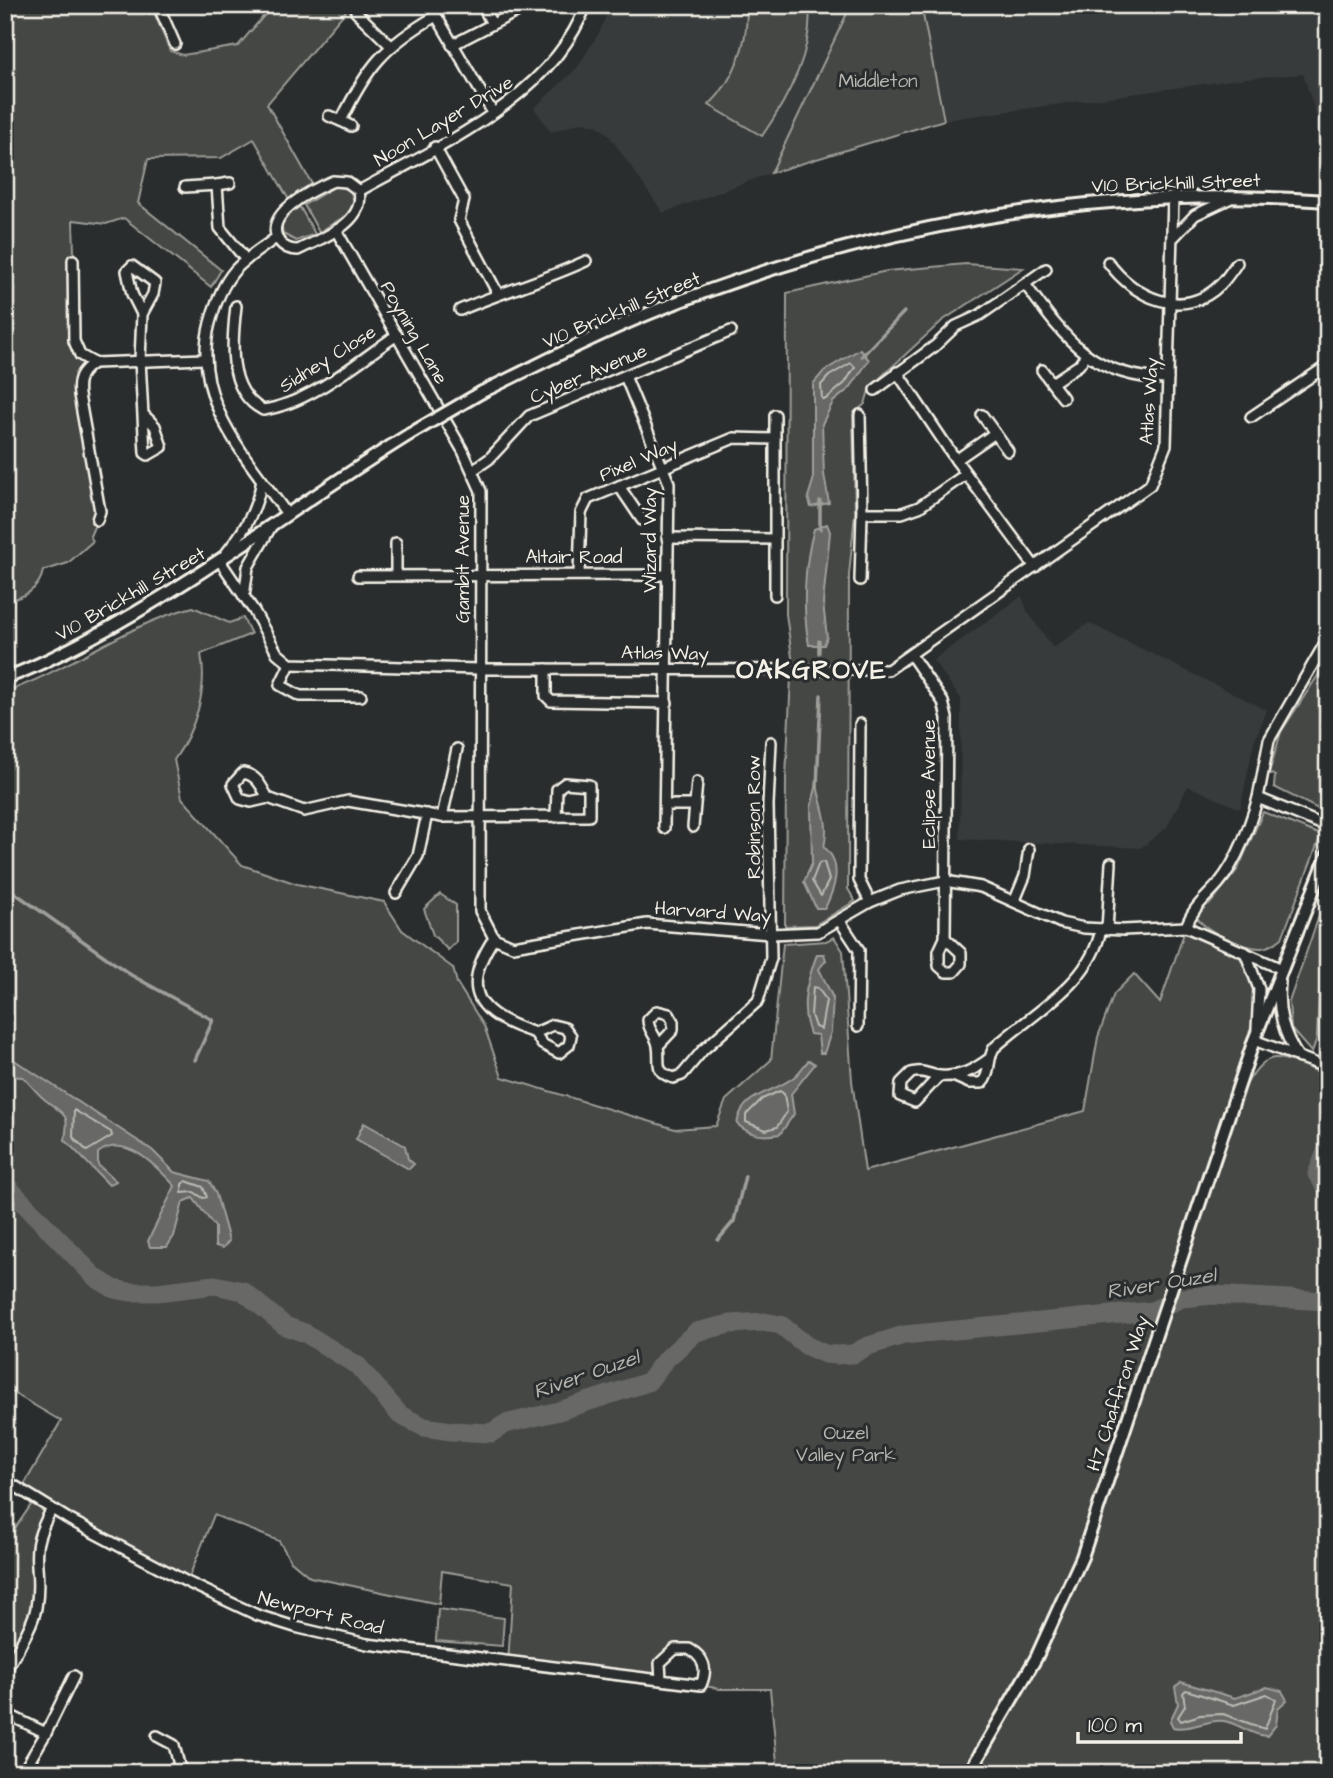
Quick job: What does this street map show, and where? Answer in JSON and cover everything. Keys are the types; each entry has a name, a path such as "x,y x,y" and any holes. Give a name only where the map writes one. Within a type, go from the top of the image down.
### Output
{"street":[{"path":"158,5 175,44"},
{"path":"430,5 493,113"},
{"path":"482,5 492,24"},
{"name":"Noon Layer Drive","path":"359,191 493,113 530,87 551,66 565,46 586,5"},
{"path":"452,45 518,11"},
{"path":"356,12 390,45"},
{"path":"341,121 359,83 390,45 436,16"},
{"path":"329,116 351,126"},
{"path":"435,148 464,200 459,220 498,294"},
{"path":"347,182 359,191 360,203 355,216 336,230 299,250 285,247 277,237 278,219 283,212 328,183 347,182"},
{"path":"185,187 230,183"},
{"path":"217,185 220,228 246,260"},
{"path":"1174,237 1195,215 1240,195"},
{"name":"V10 Brickhill Street","path":"5,678 28,670 124,620 220,561 410,434 482,392 603,334 700,293 802,259 1018,210 1173,197 1240,195 1328,201"},
{"name":"Atlas Way","path":"289,664 480,670 888,670 1150,485 1166,445 1174,237 1173,197"},
{"name":"Poyning Lane","path":"336,230 463,452"},
{"path":"277,237 246,260 219,295 207,333 204,359 217,410 226,429 287,514"},
{"path":"73,260 74,341 80,355 94,363"},
{"path":"460,310 498,294 542,282 586,261"},
{"path":"1108,262 1131,289 1149,299 1171,301 1188,301 1206,295 1220,285 1237,263"},
{"path":"142,314 132,294 127,271 132,266 155,283 153,294 142,314 140,360 145,415"},
{"path":"875,390 935,346 956,326 979,315 1046,269"},
{"path":"1025,284 1059,331 1086,355 1123,374 1168,379"},
{"name":"Sidney Close","path":"236,306 232,346 235,370 244,391 263,410 279,408 306,395 397,335"},
{"name":"Cyber Avenue","path":"473,470 489,459 529,416 731,331"},
{"path":"1052,383 1079,365 1086,355"},
{"path":"97,520 100,512 78,386 85,368 94,363 204,359"},
{"path":"1251,416 1328,365"},
{"path":"1042,370 1063,398"},
{"path":"897,372 956,460 1035,567"},
{"name":"Wizard Way","path":"625,376 664,467 668,483 664,828"},
{"path":"775,415 775,595"},
{"path":"860,415 860,580"},
{"path":"982,415 1008,452"},
{"path":"956,460 995,433"},
{"name":"Pixel Way","path":"579,573 581,513 588,499 734,438 775,439"},
{"name":"Gambit Avenue","path":"463,452 481,491 480,670"},
{"path":"862,513 902,513 919,507 966,474"},
{"path":"262,480 254,515 246,530 220,561 277,653 289,664 280,685 300,696 361,696"},
{"path":"619,486 642,520"},
{"path":"244,597 248,567 273,524"},
{"path":"667,538 775,539"},
{"path":"396,543 396,575"},
{"name":"Altair Road","path":"358,576 481,573 667,575"},
{"path":"1299,1058 1288,1041 1280,1019 1278,997 1281,970 1186,927 1197,904 1220,882 1237,853 1258,798 1269,740 1328,638"},
{"name":"Eclipse Avenue","path":"911,655 943,702 947,718 945,938"},
{"path":"547,669 546,696 551,701 667,704"},
{"path":"480,670 480,911 494,938 480,959 474,978 480,999 500,1020 535,1033"},
{"path":"860,724 859,880 870,902"},
{"name":"Robinson Row","path":"659,1045 657,1066 663,1075 673,1079 682,1075 703,1050 758,1001 767,978 770,934 768,804 771,742"},
{"path":"442,817 457,749"},
{"path":"693,827 697,782"},
{"path":"268,797 304,811 348,801 442,817 480,819 556,817 589,816 589,785 565,783 557,789 556,817"},
{"path":"1258,798 1328,827"},
{"path":"664,805 693,805"},
{"path":"396,893 418,856 427,814"},
{"path":"1015,901 1025,876 1029,849"},
{"name":"H7 Chaffron Way","path":"970,1771 1036,1658 1082,1557 1255,1037 1328,854"},
{"path":"953,1076 970,1083 982,1083 986,1079 994,1048 1076,979 1097,951 1104,930 1111,863"},
{"name":"Harvard Way","path":"494,938 513,946 647,924 770,934 818,932 870,902 900,890 945,881 981,887 1061,923 1104,930 1186,927"},
{"path":"840,921 859,950 858,1026"},
{"path":"1245,952 1259,989 1255,1037 1299,1058 1328,1068"},
{"path":"939,1076 966,1074 989,1059"},
{"name":"Newport Road","path":"5,1480 52,1509 226,1602 295,1627 370,1645 508,1664 701,1685 706,1673 704,1663 696,1653 683,1648 664,1657 659,1671 661,1679"},
{"path":"5,1672 36,1611 34,1553 37,1538 52,1509"},
{"path":"26,1767 74,1676"},
{"path":"5,1713 46,1733"},
{"path":"157,1736 174,1745 181,1773"}],"shaded area":[{"path":"610,5 851,5 771,173 663,213 608,134 598,126 583,122 551,132 534,108 577,68 600,31"},
{"path":"921,5 1328,5 1328,130 1321,130 1303,74 1247,78 944,120"},
{"path":"1022,596 1027,611 1053,648 1089,623 1267,710 1254,742 1240,809 1188,786 1167,827 1141,848 960,839 961,699 933,660"}],"green space":[{"path":"5,5 151,5 170,51 183,55 238,46 273,5 351,5 267,104 313,186 289,200 254,139 221,158 148,159 138,203 221,270 211,287 124,218 106,224 73,220 77,350 94,363 80,376 97,520 90,536 93,541 68,563 43,571 38,584 29,592 5,602"},
{"path":"746,5 809,5 807,40 797,74 781,107 762,136 709,105 733,72 743,46"},
{"name":"Middleton","path":"851,5 921,5 944,120 771,173"},
{"path":"336,186 350,190 355,204 350,213 319,232 304,205"},
{"path":"300,207 315,234 296,241 283,234 282,224 288,215"},
{"path":"966,264 1023,268 942,321 870,387 865,404 853,414 855,513 849,575 848,889 855,901 815,925 785,926 786,777 792,657 786,614 787,293 887,271"},
{"name":"Ouzel Valley Park","path":"193,607 229,623 243,618 251,634 201,654 203,682 198,710 188,736 174,760 182,798 242,865 297,884 384,902 402,930 453,968 457,983 484,1026 502,1077 675,1129 716,1126 726,1100 771,1060 783,944 826,941 834,937 843,951 852,1081 865,1171 1085,1111 1098,1037 1114,994 1134,974 1160,1003 1185,930 1245,952 1259,989 1257,1042 1212,1170 1236,1104 1245,1086 1265,1062 1276,1058 1283,1059 1328,1075 1328,1773 778,1773 770,1689 720,1689 701,1685 705,1677 696,1652 670,1651 659,1675 508,1664 513,1583 442,1571 439,1604 310,1577 291,1561 279,1541 214,1515 187,1582 52,1509 41,1528 36,1611 5,1672 5,1543 35,1499 21,1490 61,1421 5,1388 5,692 53,672 144,625"},
{"path":"1328,660 1328,814 1274,787 1275,776 1269,773 1281,732"},
{"path":"1263,812 1321,835 1282,938 1268,947 1255,948 1226,938 1200,922 1196,916 1205,901 1210,904 1238,869"},
{"path":"1328,890 1328,966 1319,996 1317,1037 1312,1053 1291,1029 1289,1002"},
{"path":"440,894 456,905 456,942 448,950 433,935 424,909"},
{"path":"438,1609 504,1618 502,1646 436,1641"}],"water":[{"path":"860,349 869,360 850,388 833,402 822,424 824,474 829,503 811,507 808,497 813,481 813,384 824,371"},
{"path":"827,524 830,532 823,603 827,637 824,645 809,645 805,602 808,557 814,529"},
{"path":"817,784 825,822 824,847 834,861 835,869 834,885 825,908 816,908 804,882 812,863 811,807"},
{"path":"817,954 824,954 826,960 819,969 833,998 831,1032 824,1053 820,1053 818,1035 810,1034 805,1013 807,984"},
{"path":"5,1054 152,1150 174,1172 209,1181 216,1194 229,1241 223,1248 215,1246 215,1227 193,1198 183,1202 174,1236 167,1247 150,1247 148,1241 175,1186 149,1161 118,1146 98,1153 98,1165 116,1181 109,1185 65,1140 67,1125 63,1114 41,1097 23,1077 5,1076"},
{"path":"809,1060 815,1064 791,1094 794,1114 780,1134 757,1135 737,1124 745,1106 760,1095 786,1083"},
{"path":"364,1123 405,1146 408,1159 414,1164 409,1169 356,1139"},
{"path":"1181,1682 1235,1698 1267,1687 1282,1691 1287,1700 1278,1708 1276,1725 1267,1736 1224,1721 1173,1727 1170,1721 1178,1704 1175,1687"}],"waterway":[{"path":"862,356 904,312"},
{"path":"820,501 820,529"},
{"path":"819,641 819,653"},
{"path":"817,787 821,695"},
{"path":"5,886 131,975 213,1020 195,1060"},
{"name":"River Ouzel","path":"1328,1147 1317,1174 1328,1191"},
{"path":"718,1240 734,1221 745,1176"},
{"name":"River Ouzel","path":"5,1184 96,1278 114,1289 157,1292 215,1285 243,1291 285,1326 305,1333 358,1366 400,1415 424,1427 451,1431 491,1433 505,1424 559,1411 648,1382 665,1360 696,1332 730,1324 764,1322 781,1325 807,1346 825,1354 836,1355 853,1354 868,1346 904,1335 1152,1311 1182,1298 1213,1295 1328,1301"}],"district":[{"name":"OAKGROVE","path":"812,669"}]}
